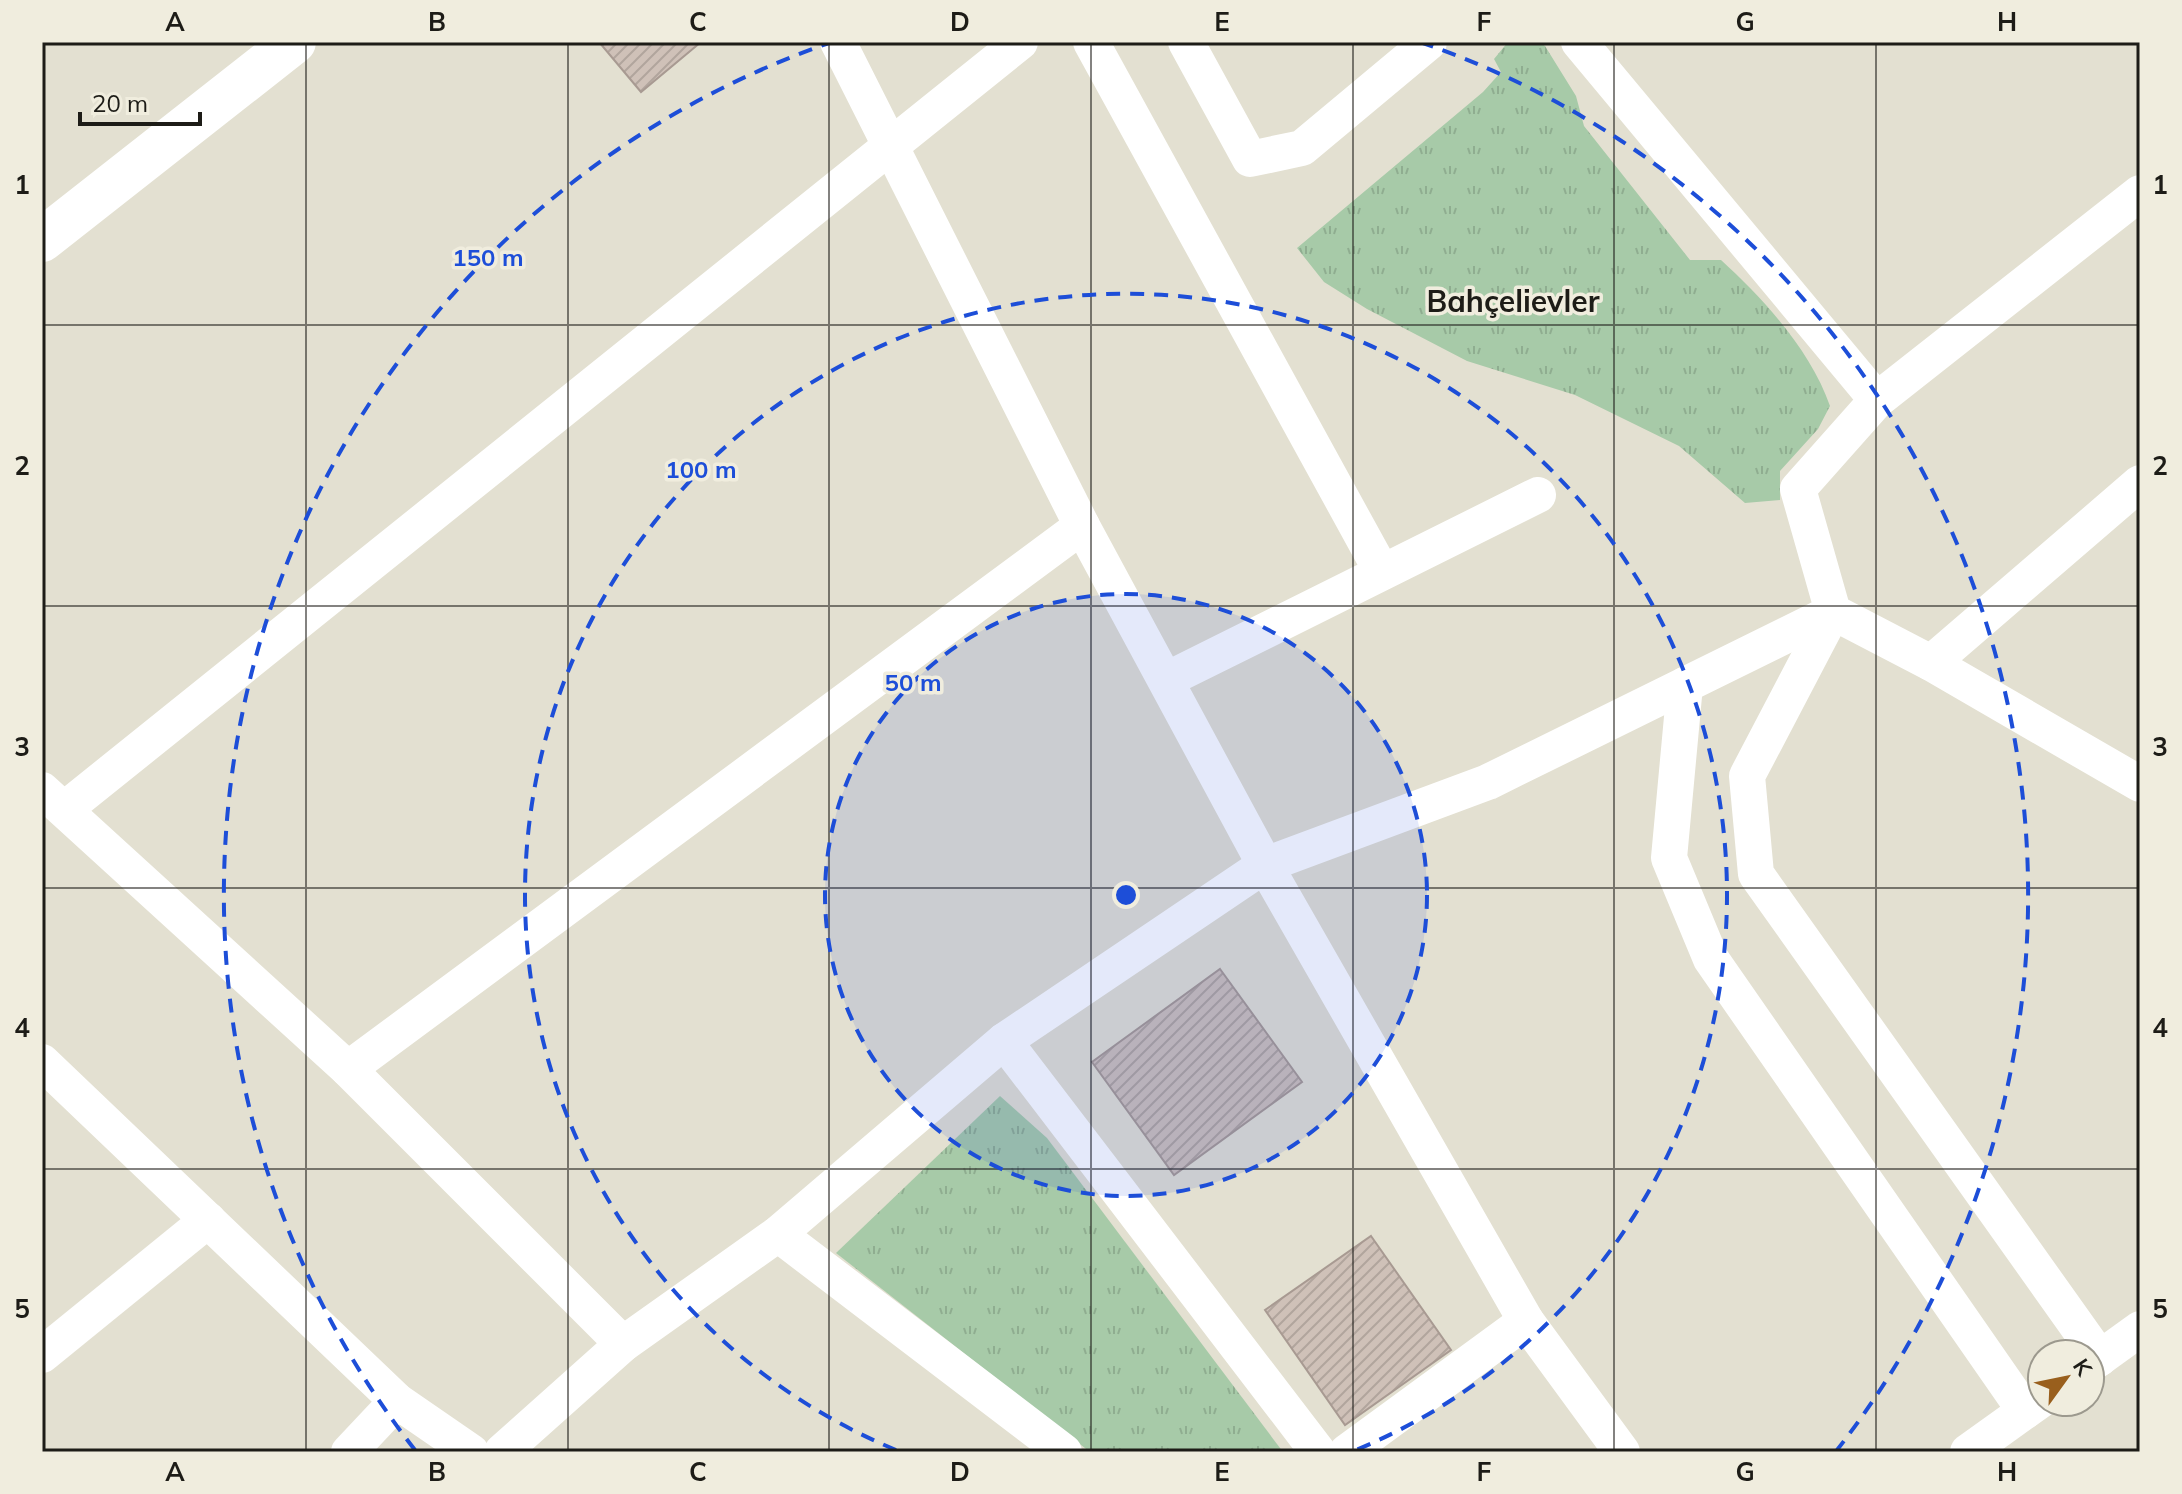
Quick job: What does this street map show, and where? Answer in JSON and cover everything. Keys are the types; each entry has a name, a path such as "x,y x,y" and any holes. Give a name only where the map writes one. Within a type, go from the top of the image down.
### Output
{"street":[{"path":"42,240 294,42"},
{"path":"838,42 1082,526 1265,865 1526,1321 1622,1452"},
{"path":"623,1344 348,1069 54,800 1020,42"},
{"path":"1091,42 1382,572"},
{"path":"1186,42 1250,159 1302,148 1429,42"},
{"path":"1579,42 1877,400"},
{"path":"2079,1338 1756,874 1747,776 1833,612 1798,489 1877,400 2140,193"},
{"path":"1931,663 2140,483"},
{"path":"1166,680 1538,495"},
{"path":"348,1069 1082,526"},
{"path":"1833,612 1931,663 2140,784"},
{"path":"502,1452 623,1344 778,1234 1004,1041 1265,865 1488,782 1833,612"},
{"path":"1685,685 1669,858 1711,959 2026,1395"},
{"path":"1004,1041 1318,1452"},
{"path":"42,1062 397,1401 471,1452"},
{"path":"42,1355 208,1220"},
{"path":"778,1234 1064,1452"},
{"path":"1347,1452 1526,1321"},
{"path":"2106,1353 2140,1329"},
{"path":"349,1452 397,1401"},
{"path":"1968,1452 2026,1410"}],"green space":[{"path":"1508,42 1540,42 1545,46 1576,96 1584,126 1690,260 1721,260 1769,309 1811,365 1830,406 1818,429 1780,471 1780,500 1745,503 1679,446 1575,395 1467,361 1367,309 1324,282 1297,248 1483,92 1501,72 1494,59"},
{"path":"1000,1096 1047,1138 1283,1452 1090,1452 836,1253"}],"building":[{"path":"599,42 701,42 641,92"},
{"path":"1220,969 1302,1082 1174,1175 1092,1062"},
{"path":"1371,1236 1451,1350 1345,1425 1265,1310"}],"district":[{"name":"Bahçelievler","path":"1513,301"}]}
